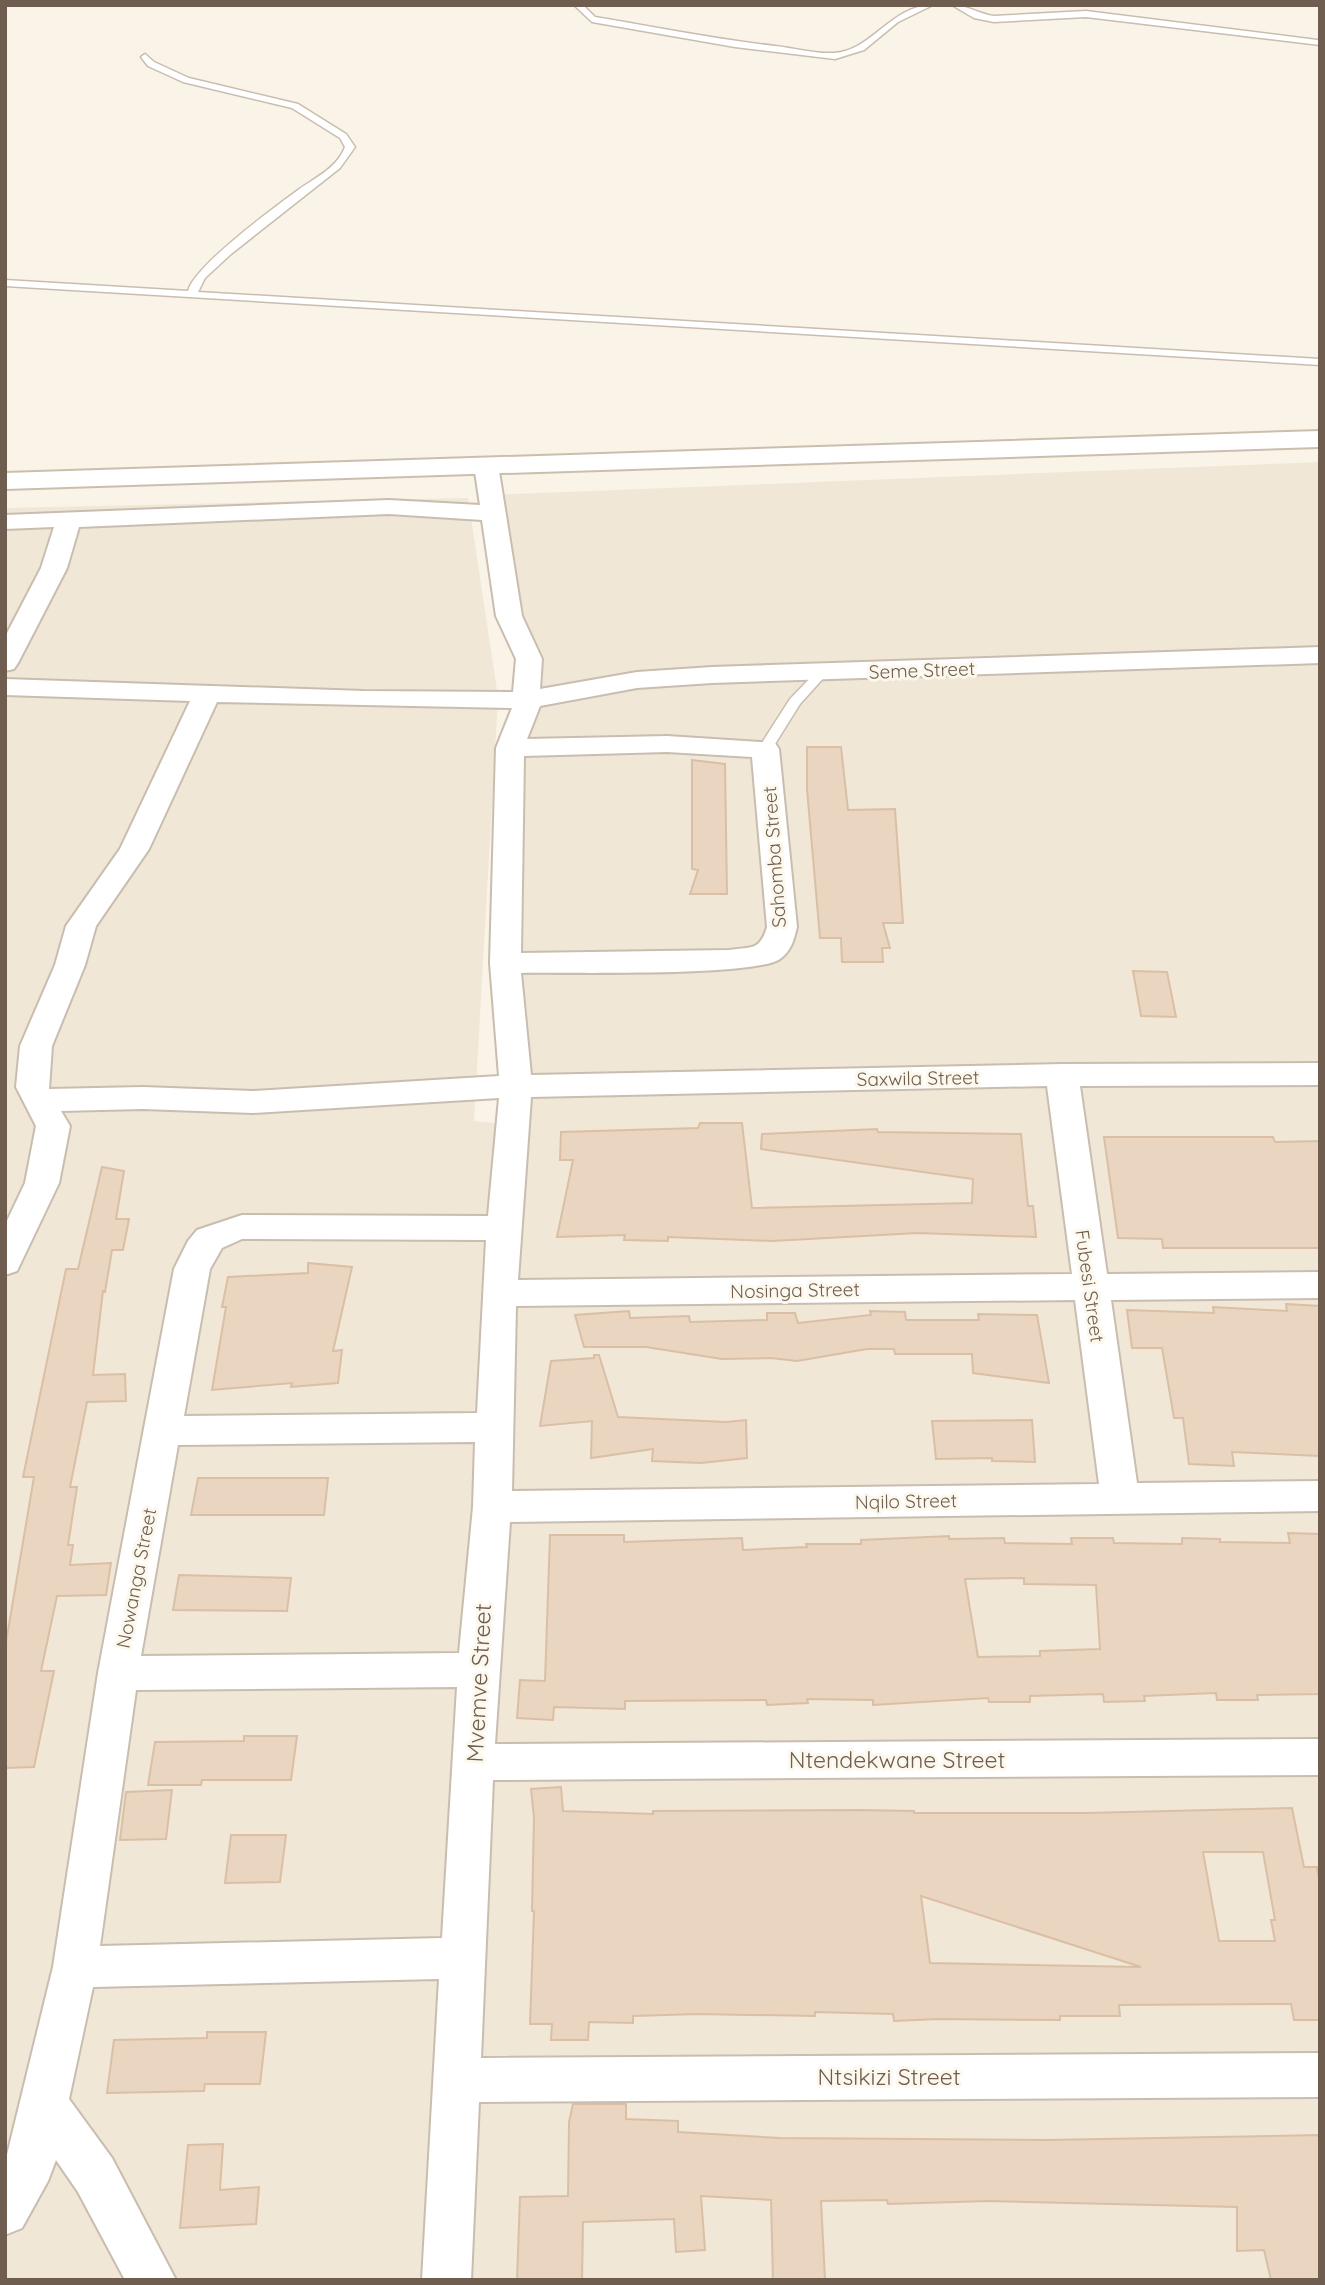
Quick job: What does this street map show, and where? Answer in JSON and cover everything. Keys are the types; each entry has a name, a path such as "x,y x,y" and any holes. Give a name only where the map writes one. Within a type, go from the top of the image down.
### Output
{"main road":[{"path":"5,481 1320,439"}],"street":[{"path":"486,465 509,616 529,659 526,709 510,748 505,963 516,1086"},
{"path":"5,522 389,507 493,513"},
{"path":"5,663 54,568 61,535 68,521"},
{"name":"Seme Street","path":"5,687 364,699 526,700 637,680 1320,655"},
{"path":"5,1262 42,1183 53,1126 32,1087 36,1046 70,965 81,926 134,849 161,787 208,693"},
{"path":"510,748 667,744 765,749"},
{"name":"Sahomba Street","path":"505,963 705,962 767,954 777,945 782,927 765,749"},
{"name":"Saxwila Street","path":"40,1100 143,1098 253,1102 365,1093 516,1086 1062,1075 1320,1074"},
{"name":"Fubesi Street","path":"1062,1075 1120,1497"},
{"name":"Mvemve Street","path":"446,2280 478,1670 492,1507 499,1293 516,1086"},
{"name":"Nowanga Street","path":"5,2211 31,2164 75,1966 118,1673 192,1269 199,1250 208,1239 220,1232 242,1227 506,1228"},
{"name":"Nosinga Street","path":"499,1293 1320,1285"},
{"path":"163,1431 494,1427"},
{"name":"Nqilo Street","path":"492,1507 1320,1496"},
{"path":"118,1673 478,1670"},
{"name":"Ntendekwane Street","path":"475,1762 1320,1757"},
{"path":"75,1966 463,1958"},
{"name":"Ntsikizi Street","path":"458,2080 1320,2074"},
{"path":"44,2104 95,2175 152,2280"}],"lane":[{"path":"578,5 592,19 735,44 835,56 861,48 895,20 929,5"},
{"path":"956,5 977,16 994,19 1086,14 1317,43"},
{"path":"145,57 151,64 177,78 295,106 343,136 350,147 346,158 284,205 208,270 196,282 193,295"},
{"path":"5,283 1320,362"},
{"path":"765,749 795,702 821,674"}],"shaded area":[{"path":"1320,462 1320,2280 5,2280 5,508 468,498 498,697 474,1121 513,1125 526,700 491,495"}],"building":[{"path":"807,747 841,747 848,810 895,809 903,923 883,923 890,948 882,948 883,962 842,962 841,938 820,938 807,789"},
{"path":"692,760 725,764 727,894 690,894 698,870 692,869"},
{"path":"1133,971 1167,972 1176,1017 1141,1016"},
{"path":"700,1123 742,1123 752,1208 972,1203 973,1179 761,1149 762,1134 877,1129 878,1132 1021,1134 1028,1206 1033,1206 1036,1237 918,1233 772,1241 668,1237 668,1241 624,1240 625,1235 557,1237 573,1160 560,1160 561,1132 698,1128"},
{"path":"1104,1137 1273,1137 1275,1142 1320,1141 1320,1248 1163,1248 1162,1239 1118,1238"},
{"path":"102,1167 124,1171 116,1219 129,1219 123,1250 112,1250 105,1292 103,1291 93,1375 125,1374 126,1401 87,1402 70,1487 77,1487 68,1545 73,1545 70,1565 111,1563 106,1595 57,1596 41,1671 54,1671 34,1767 5,1768 5,1648 34,1477 23,1477 66,1269 78,1269"},
{"path":"308,1263 352,1267 333,1351 342,1350 338,1383 291,1387 292,1383 212,1390 226,1307 222,1307 228,1277 308,1273"},
{"path":"1286,1304 1320,1306 1320,1456 1232,1452 1234,1466 1189,1464 1183,1418 1174,1418 1162,1348 1132,1348 1127,1310 1214,1313 1213,1307 1287,1311"},
{"path":"629,1311 630,1318 689,1316 690,1322 767,1320 767,1313 795,1313 798,1323 871,1315 870,1311 905,1312 906,1320 979,1320 978,1314 1037,1315 1049,1383 973,1373 972,1354 895,1354 894,1349 867,1349 797,1361 771,1358 722,1359 646,1347 584,1347 575,1315"},
{"path":"594,1355 599,1355 618,1417 726,1422 746,1420 747,1458 701,1463 652,1461 653,1449 591,1458 592,1421 540,1426 551,1361 594,1358"},
{"path":"1032,1420 1035,1462 992,1461 992,1458 936,1459 932,1421"},
{"path":"198,1478 328,1478 324,1515 191,1515"},
{"path":"1288,1533 1320,1534 1320,1694 1257,1695 1258,1700 1217,1700 1216,1693 1144,1696 1145,1701 1104,1702 1103,1694 1030,1696 1030,1702 989,1702 988,1698 873,1705 873,1700 807,1699 808,1703 767,1705 766,1700 625,1701 625,1709 554,1707 553,1720 517,1718 520,1680 545,1681 550,1535 624,1535 624,1542 742,1538 743,1550 949,1536 949,1539 1004,1538 1005,1543 1072,1544 1071,1538 1113,1538 1114,1543 1182,1544 1182,1538 1220,1539 1220,1542 1290,1543","holes":["1024,1578 1024,1584 1096,1585 1100,1649 1040,1651 1040,1656 978,1657 965,1579"]},
{"path":"179,1575 291,1578 287,1611 173,1610"},
{"path":"244,1736 297,1736 291,1780 202,1780 201,1785 148,1785 155,1742 244,1741"},
{"path":"561,1787 563,1811 653,1814 653,1811 859,1810 914,1813 1086,1813 1292,1808 1304,1867 1317,1867 1320,1883 1320,2020 1294,2020 1291,2004 1119,2005 1120,2016 1060,2016 1060,2020 894,2021 893,2014 815,2012 815,2016 698,2014 633,2016 633,2023 589,2022 588,2040 551,2040 552,2024 530,2024 534,1911 534,1818 531,1789","holes":["1203,1852 1263,1852 1275,1920 1271,1920 1275,1941 1219,1941","921,1896 1141,1967 930,1963"]},
{"path":"172,1790 166,1839 120,1840 126,1792"},
{"path":"231,1835 286,1835 280,1882 225,1883"},
{"path":"207,2032 266,2032 260,2084 205,2084 204,2091 107,2093 114,2040 207,2038"},
{"path":"573,2104 626,2104 626,2119 678,2121 678,2132 780,2138 1046,2140 1320,2135 1320,2280 1271,2280 1264,2250 1237,2251 1237,2207 989,2201 888,2204 887,2200 821,2201 825,2279 773,2280 771,2200 701,2196 705,2250 676,2252 674,2219 583,2222 582,2280 517,2280 520,2197 568,2196 569,2122"},
{"path":"223,2144 220,2190 259,2187 256,2224 180,2228 188,2145"}]}
